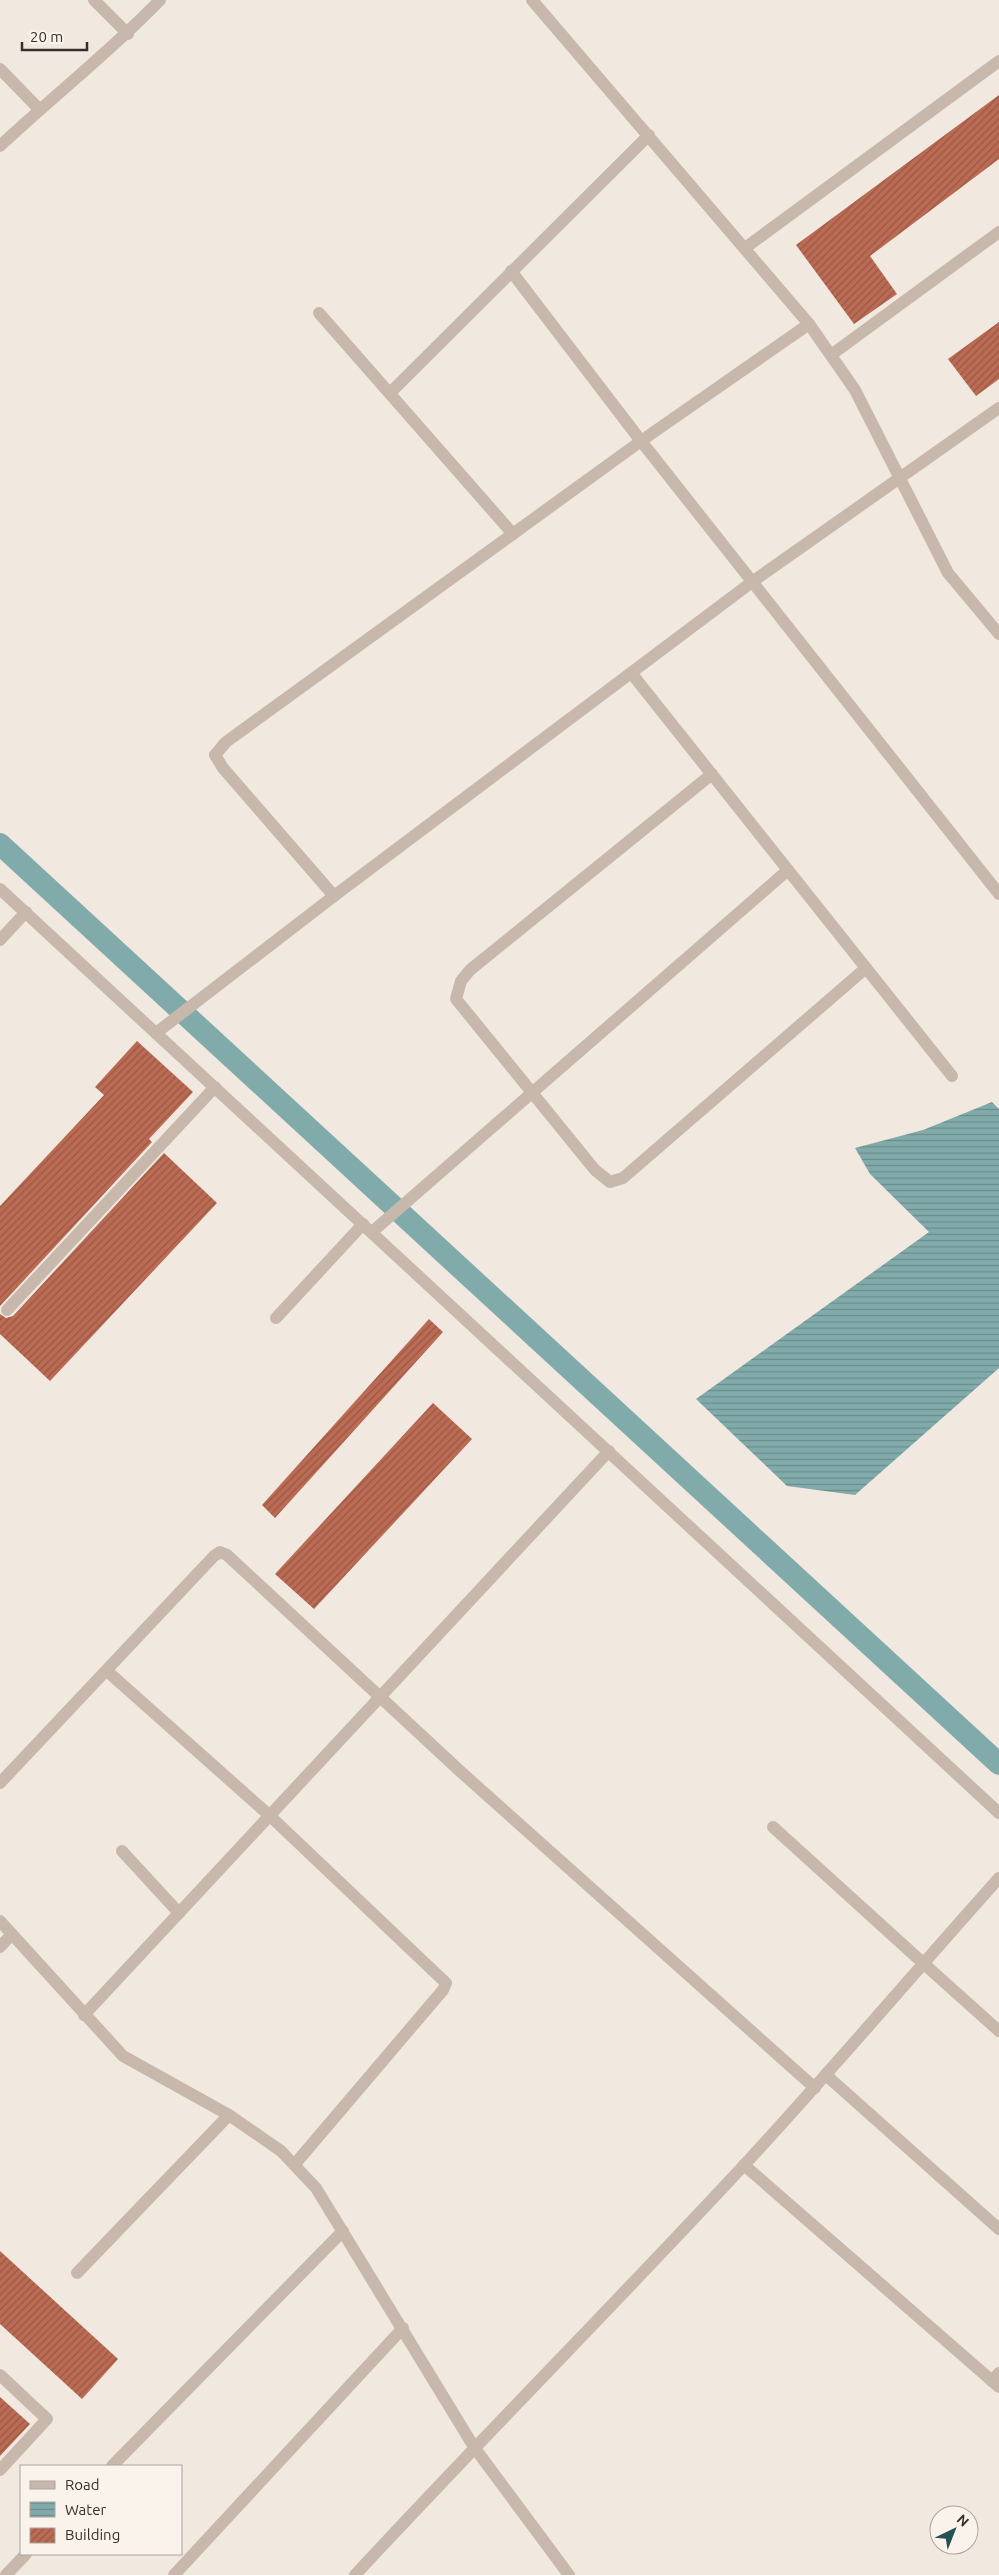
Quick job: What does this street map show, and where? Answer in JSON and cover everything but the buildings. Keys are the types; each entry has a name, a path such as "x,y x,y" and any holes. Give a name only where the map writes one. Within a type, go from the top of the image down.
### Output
{"street":[{"path":"94,0 128,34"},
{"path":"0,146 39,109 128,34 160,0"},
{"path":"532,0 809,324 855,390 901,476 948,573 999,634"},
{"path":"745,248 999,62"},
{"path":"0,69 39,109"},
{"path":"391,392 649,135"},
{"path":"831,355 999,232"},
{"path":"511,271 641,441 999,894"},
{"path":"319,313 391,392 514,534"},
{"path":"334,896 223,768 215,755 226,742 641,441 809,324"},
{"path":"156,1032 752,582 999,408"},
{"path":"632,674 952,1076"},
{"path":"712,774 470,970 461,980 456,999 595,1170 610,1182 623,1178 866,968"},
{"path":"276,1318 367,1228 382,1222 788,870"},
{"path":"0,888 999,1813"},
{"path":"0,940 26,912"},
{"path":"7,1310 215,1087"},
{"path":"84,2015 609,1452"},
{"path":"0,1783 220,1552 227,1555 379,1697 815,2088"},
{"path":"107,1671 269,1815 446,1982 443,1990 295,2164"},
{"path":"773,1827 999,2031"},
{"path":"122,1851 179,1913"},
{"path":"355,2575 474,2446 827,2076 923,1963 999,1878"},
{"path":"0,1922 123,2056 229,2115 281,2151 316,2188 474,2446 569,2575"},
{"path":"0,1947 12,1934"},
{"path":"827,2076 999,2229"},
{"path":"77,2273 229,2115"},
{"path":"744,2165 997,2380"},
{"path":"113,2465 343,2231"},
{"path":"174,2575 403,2328"},
{"path":"0,2375 47,2419 0,2470"},
{"path":"6,2575 25,2555"}],"water":[{"path":"992,1102 999,1109 999,1368 855,1495 787,1486 696,1399 929,1232 870,1174 855,1148 923,1130"}],"waterway":[{"path":"0,844 999,1764"}]}
